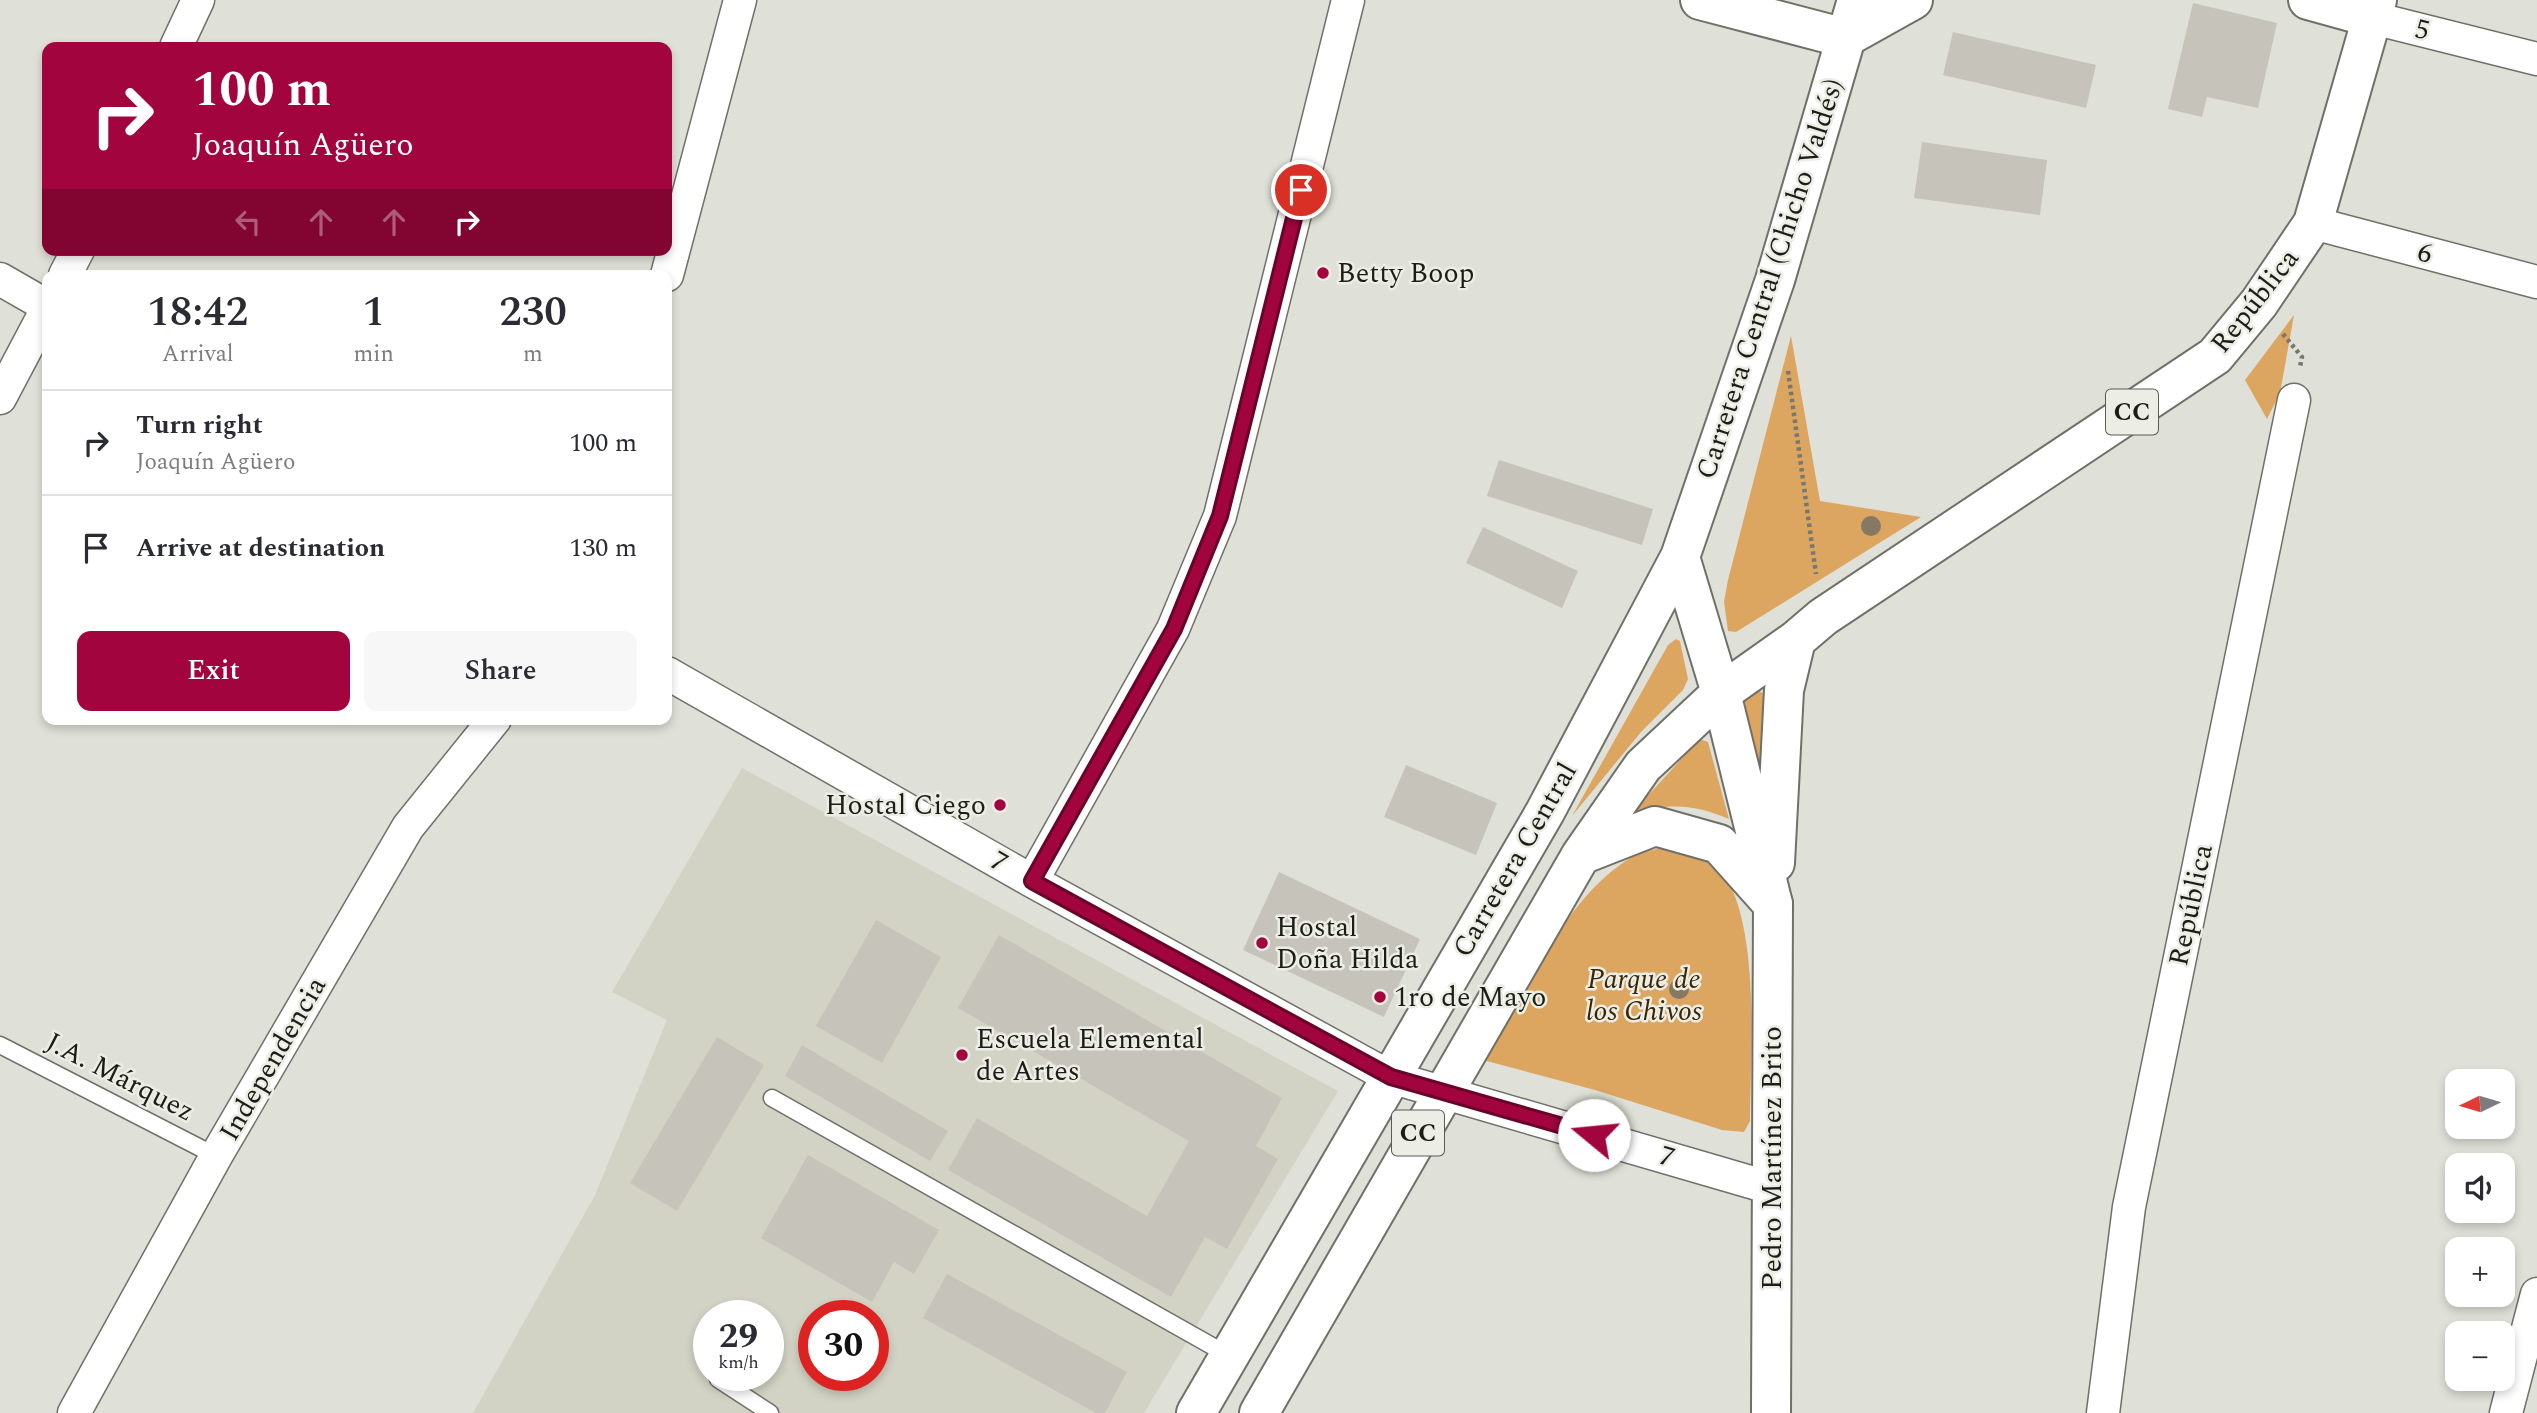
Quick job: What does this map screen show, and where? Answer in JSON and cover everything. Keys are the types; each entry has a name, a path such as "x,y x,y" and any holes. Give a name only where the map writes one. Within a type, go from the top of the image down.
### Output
{"main road":[{"path":"1700,0 1845,38 1894,8 1913,0"},
{"name":"Carretera Central (Chicho Valdés)","path":"1680,557 1775,280 1857,0"},
{"name":"5","path":"2308,0 2375,9"},
{"name":"República","path":"1721,693 1810,629 2215,356 2259,303 2313,223 2375,9"},
{"path":"1680,557 1721,693 1773,904"},
{"name":"Carretera Central","path":"1196,1413 1545,812 1680,557"},
{"path":"1773,904 1784,690 1810,629"},
{"name":"Carretera Central","path":"1259,1413 1581,855 1643,766 1721,693"},
{"path":"1581,855 1655,826 1719,844 1773,904"},
{"name":"Pedro Martínez Brito","path":"1771,1413 1773,904"}],"street":[{"path":"178,42 198,0"},
{"path":"668,270 740,0"},
{"path":"1032,881 1174,629 1220,516 1348,0"},
{"name":"5","path":"2375,9 2537,60"},
{"name":"6","path":"2313,223 2537,282"},
{"path":"0,279 42,304"},
{"path":"0,398 42,317"},
{"name":"República","path":"2104,1413 2129,1207 2294,400"},
{"name":"7","path":"672,676 1032,881 1391,1077 1443,1090 1771,1188"},
{"name":"Independencia","path":"74,1413 216,1156 408,827 490,725"},
{"path":"2506,1413 2537,1294"}],"lane":[{"name":"J.A. Márquez","path":"0,1045 216,1156"},
{"path":"772,1098 1228,1355"},
{"path":"736,1391 770,1413"}],"path":[{"path":"2259,303 2302,357 2294,400"},
{"path":"1786,361 1810,629"}],"shaded area":[{"name":"Escuela Elemental de Artes","path":"742,768 1338,1091 1144,1413 473,1413 595,1195 667,1020 612,992"}],"green space":[{"path":"2294,315 2280,393 2267,419 2245,380"},
{"path":"1791,336 1820,501 1921,517 1736,632 1728,631 1724,602 1728,580"},
{"path":"1676,639 1680,641 1688,679 1683,690 1641,732 1572,816 1668,645"},
{"path":"1757,690 1763,693 1766,810 1741,707 1743,701"},
{"path":"1702,740 1708,742 1729,819 1704,810 1680,807 1657,808 1631,814 1696,743"},
{"name":"Parque de los Chivos","path":"1663,847 1697,854 1714,862 1730,884 1740,913 1747,947 1752,1023 1750,1121 1744,1132 1722,1130 1595,1090 1483,1060 1547,949 1586,896 1608,874 1632,857"}],"building":[{"path":"2193,3 2277,23 2258,108 2207,97 2202,117 2168,109"},
{"path":"1953,32 2096,65 2086,108 1943,75"},
{"path":"1922,142 2047,160 2040,215 1914,198"},
{"path":"1499,460 1653,509 1642,545 1487,496"},
{"path":"1483,527 1578,571 1562,608 1466,563"},
{"path":"1406,765 1497,803 1476,855 1384,817"},
{"path":"1279,872 1420,939 1384,1017 1243,950"},
{"path":"876,920 941,957 882,1063 816,1026"},
{"path":"999,935 1282,1098 1256,1146 1278,1159 1227,1249 1205,1237 1171,1297 948,1170 977,1118 1147,1216 1189,1141 958,1008"},
{"path":"717,1037 764,1065 677,1211 630,1183"},
{"path":"802,1045 948,1131 930,1161 785,1076"},
{"path":"808,1155 939,1230 914,1274 894,1262 873,1300 869,1300 761,1238"},
{"path":"947,1274 1127,1372 1105,1413 1096,1413 923,1318"}],"place":[{"name":"Betty Boop","path":"1323,273"},
{"name":"Hostal Ciego","path":"1000,805"},
{"name":"Hostal Doña Hilda","path":"1262,943"},
{"name":"1ro de Mayo","path":"1380,997"},
{"name":"Escuela Elemental de Artes","path":"962,1055"}],"route":[{"path":"1301,190 1220,516 1174,629 1032,881 1391,1077 1594,1135"}]}
